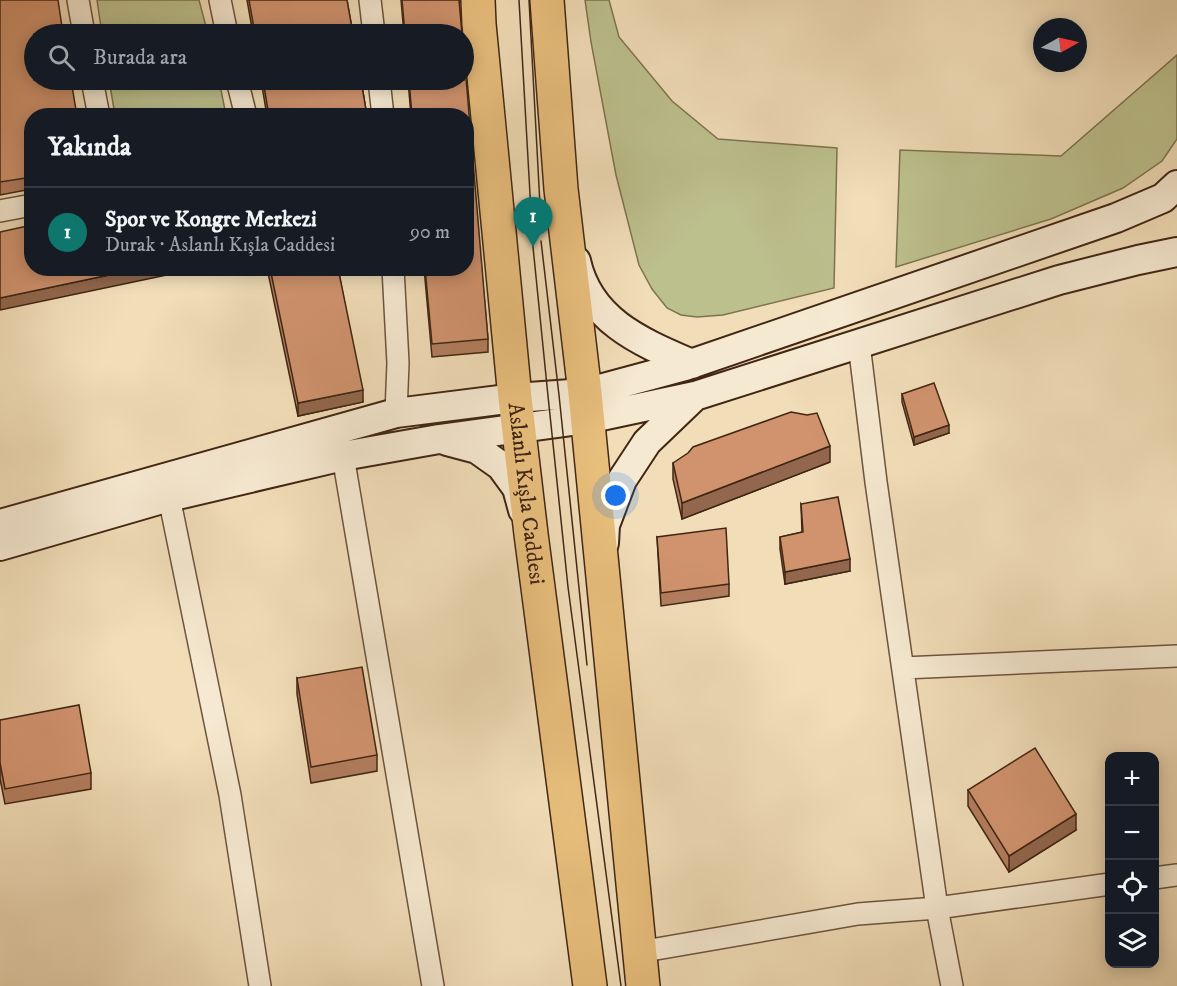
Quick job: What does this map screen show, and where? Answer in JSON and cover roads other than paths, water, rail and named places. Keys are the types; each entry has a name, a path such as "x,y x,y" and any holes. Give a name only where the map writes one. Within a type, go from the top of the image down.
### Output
{"main road":[{"name":"Aslanlı Kışla Caddesi","path":"478,0 516,413 590,986"},
{"path":"547,0 561,189 603,569 643,986"}],"street":[{"path":"78,0 82,24"},
{"path":"220,0 225,24"},
{"path":"370,0 373,24"},
{"path":"94,90 97,108"},
{"path":"240,90 244,108"},
{"path":"380,90 382,108"},
{"path":"586,406 692,364 1116,218 1163,198 1177,184"},
{"path":"561,189 578,272 594,302 615,324 635,337 692,364"},
{"path":"0,211 24,206"},
{"path":"0,524 396,413 516,413 694,396 1059,280 1177,252"},
{"path":"393,276 398,363 396,413"},
{"path":"859,344 876,482 937,908 952,986"},
{"path":"603,569 605,525 622,480 647,442 694,396"},
{"path":"0,547 169,497 343,456 440,439 516,413"},
{"path":"440,439 477,448 501,466 517,488 531,534"},
{"path":"343,456 434,986"},
{"path":"169,497 230,795 260,986"},
{"path":"903,668 1177,656"},
{"path":"1159,877 1177,875"},
{"path":"639,952 858,914 937,908 1105,885"}],"tram line":[{"path":"519,0 533,247 548,396 568,587 621,986"},
{"path":"529,0 540,205"},
{"path":"541,241 587,665"}],"place":[{"name":"Spor ve Kongre Merkezi","path":"533,247"}]}
